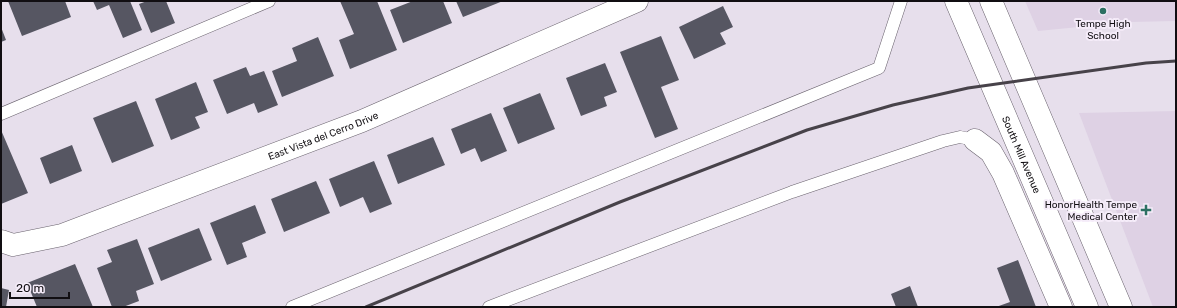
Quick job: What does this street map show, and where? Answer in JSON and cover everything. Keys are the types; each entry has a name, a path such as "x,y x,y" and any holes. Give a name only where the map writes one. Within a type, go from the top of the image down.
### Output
{"street":[{"name":"East Vista del Cerro Drive","path":"1,241 13,245 69,232 362,121 637,1"},
{"name":"South Mill Avenue","path":"956,1 1088,307"},
{"path":"991,1 1121,307"},
{"path":"975,140 991,152 1003,173 1061,307"}],"lane":[{"path":"1,114 270,1"},
{"path":"292,307 879,68 901,1"},
{"path":"489,307 792,192 960,136 975,140"}],"shaded area":[{"name":"Tempe High School","path":"1025,1 1176,1 1176,21 1130,22 1038,31"},
{"name":"HonorHealth Tempe Medical Center","path":"1176,111 1176,307 1153,307 1079,113"}],"building":[{"path":"8,1 65,1 71,17 22,36"},
{"path":"93,1 130,1 142,30 123,38 109,5 97,10"},
{"path":"147,1 166,1 175,23 151,33 139,4"},
{"path":"340,1 377,1 397,50 350,69 339,40 354,34"},
{"path":"413,1 443,1 452,23 403,43 390,10"},
{"path":"456,1 503,1 463,17"},
{"path":"723,6 733,27 720,33 726,44 694,59 679,27"},
{"path":"1,27 6,40 1,42"},
{"path":"661,36 679,80 661,87 678,129 655,138 620,52"},
{"path":"318,37 334,76 282,97 272,71 297,61 292,48"},
{"path":"605,63 617,92 604,97 607,106 581,116 566,78"},
{"path":"246,67 250,76 264,71 278,105 258,113 254,103 227,114 213,80"},
{"path":"196,82 208,112 195,117 200,128 171,140 155,99"},
{"path":"540,93 555,129 518,144 503,108"},
{"path":"136,101 154,146 112,163 93,118"},
{"path":"491,113 507,151 481,162 475,148 461,154 451,129"},
{"path":"1,130 28,193 1,204"},
{"path":"433,137 445,165 398,184 387,155"},
{"path":"72,145 82,171 50,184 40,158"},
{"path":"374,161 392,204 370,213 363,197 340,207 329,179"},
{"path":"316,181 330,213 284,232 271,199"},
{"path":"255,205 266,233 242,243 247,257 227,265 210,223"},
{"path":"199,228 212,260 161,281 148,248"},
{"path":"137,239 154,284 136,291 139,301 123,307 112,307 97,268 112,262 107,250"},
{"path":"1018,260 1036,307 996,307 1010,302 997,268"},
{"path":"75,264 93,307 37,307 27,283"},
{"path":"910,286 918,307 896,307 891,294"},
{"path":"1,288 9,290 6,307 1,307"}],"railway":[{"path":"366,307 620,202 807,130 893,105 968,88 1146,63 1176,61"}],"place":[{"name":"Tempe High School","path":"1103,11"},
{"name":"HonorHealth Tempe Medical Center","path":"1146,210"}]}
